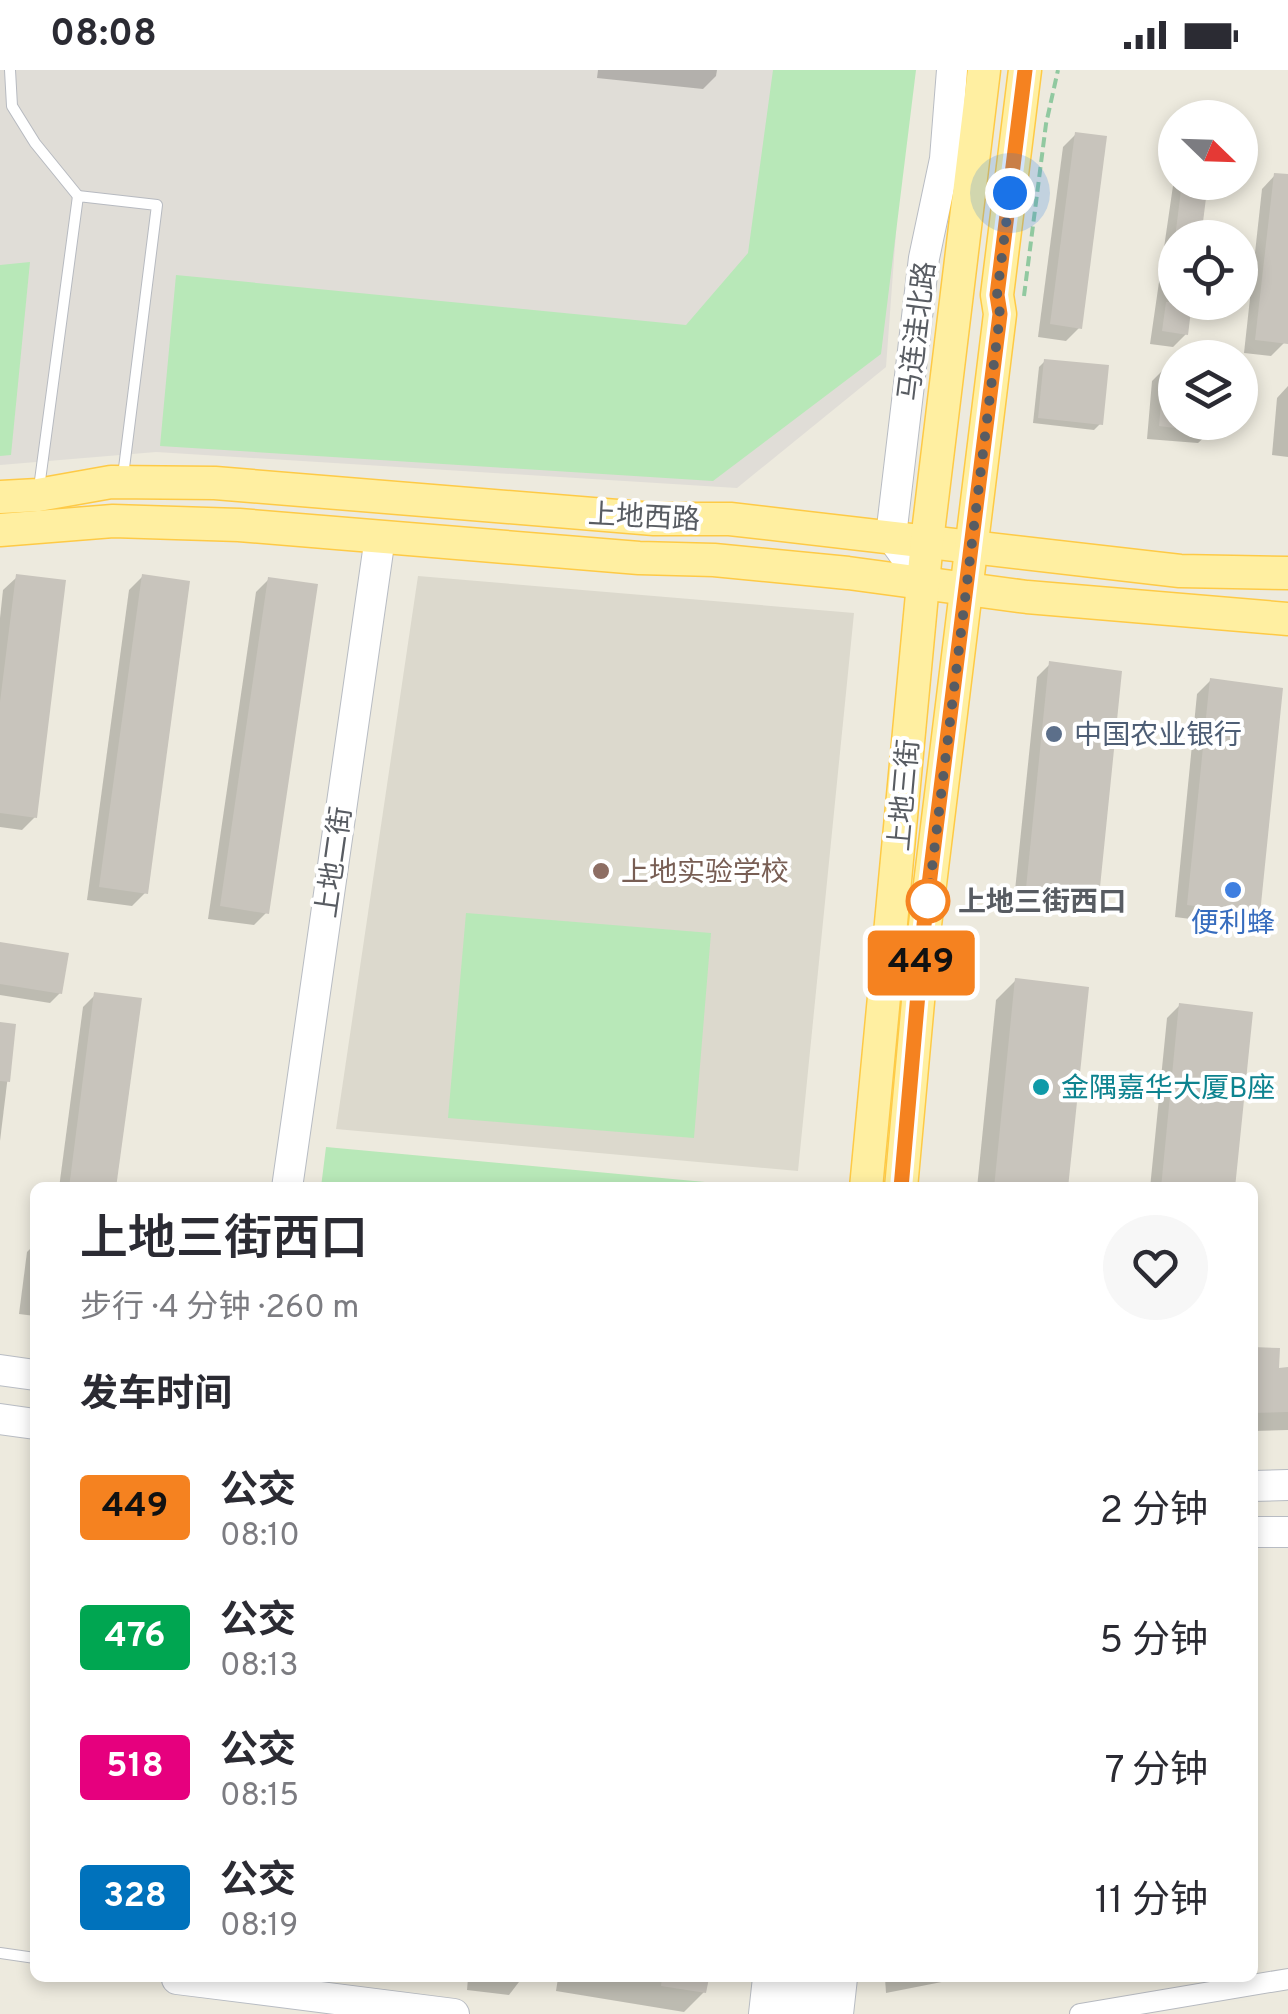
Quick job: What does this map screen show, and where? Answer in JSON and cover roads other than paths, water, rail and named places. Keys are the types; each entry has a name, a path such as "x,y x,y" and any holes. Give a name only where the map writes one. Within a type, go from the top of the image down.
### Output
{"main road":[{"path":"972,548 1000,314 997,295 1025,70"},
{"path":"1019,125 1044,70"},
{"name":"马连洼北路","path":"924,582 975,71"},
{"name":"上地西路","path":"0,497 123,482 248,485 654,519 730,520 1180,571 1288,573"},
{"name":"上地西路","path":"0,530 113,522 239,524 714,560 1027,597 1288,619"},
{"name":"上地三街","path":"903,1182 924,925 972,548"},
{"name":"上地三街","path":"867,1182 924,582"}],"street":[{"name":"马连洼北路","path":"891,536 924,258 945,158 975,71"},
{"path":"891,536 924,582"},
{"name":"上地二街","path":"288,1182 380,537"},
{"path":"0,1370 30,1374"},
{"path":"0,1419 30,1423"},
{"path":"1258,1486 1288,1485"},
{"path":"1258,1532 1288,1532"},
{"path":"1080,2014 1288,1978"},
{"path":"208,1982 454,2014"},
{"path":"764,2014 768,1982"},
{"path":"789,2014 792,1982"},
{"path":"813,2014 817,1982"},
{"path":"838,2014 842,1982"}],"lane":[{"path":"10,70 12,106 35,143 78,196 157,205 123,482"},
{"path":"38,495 78,196"},
{"path":"0,1953 30,1957"}],"place":[{"name":"中国农业银行","path":"1054,734"},
{"name":"上地实验学校","path":"601,871"},
{"name":"便利蜂","path":"1233,890"},
{"name":"上地三街西口","path":"928,901"},
{"name":"金隅嘉华大厦B座","path":"1041,1087"}]}
